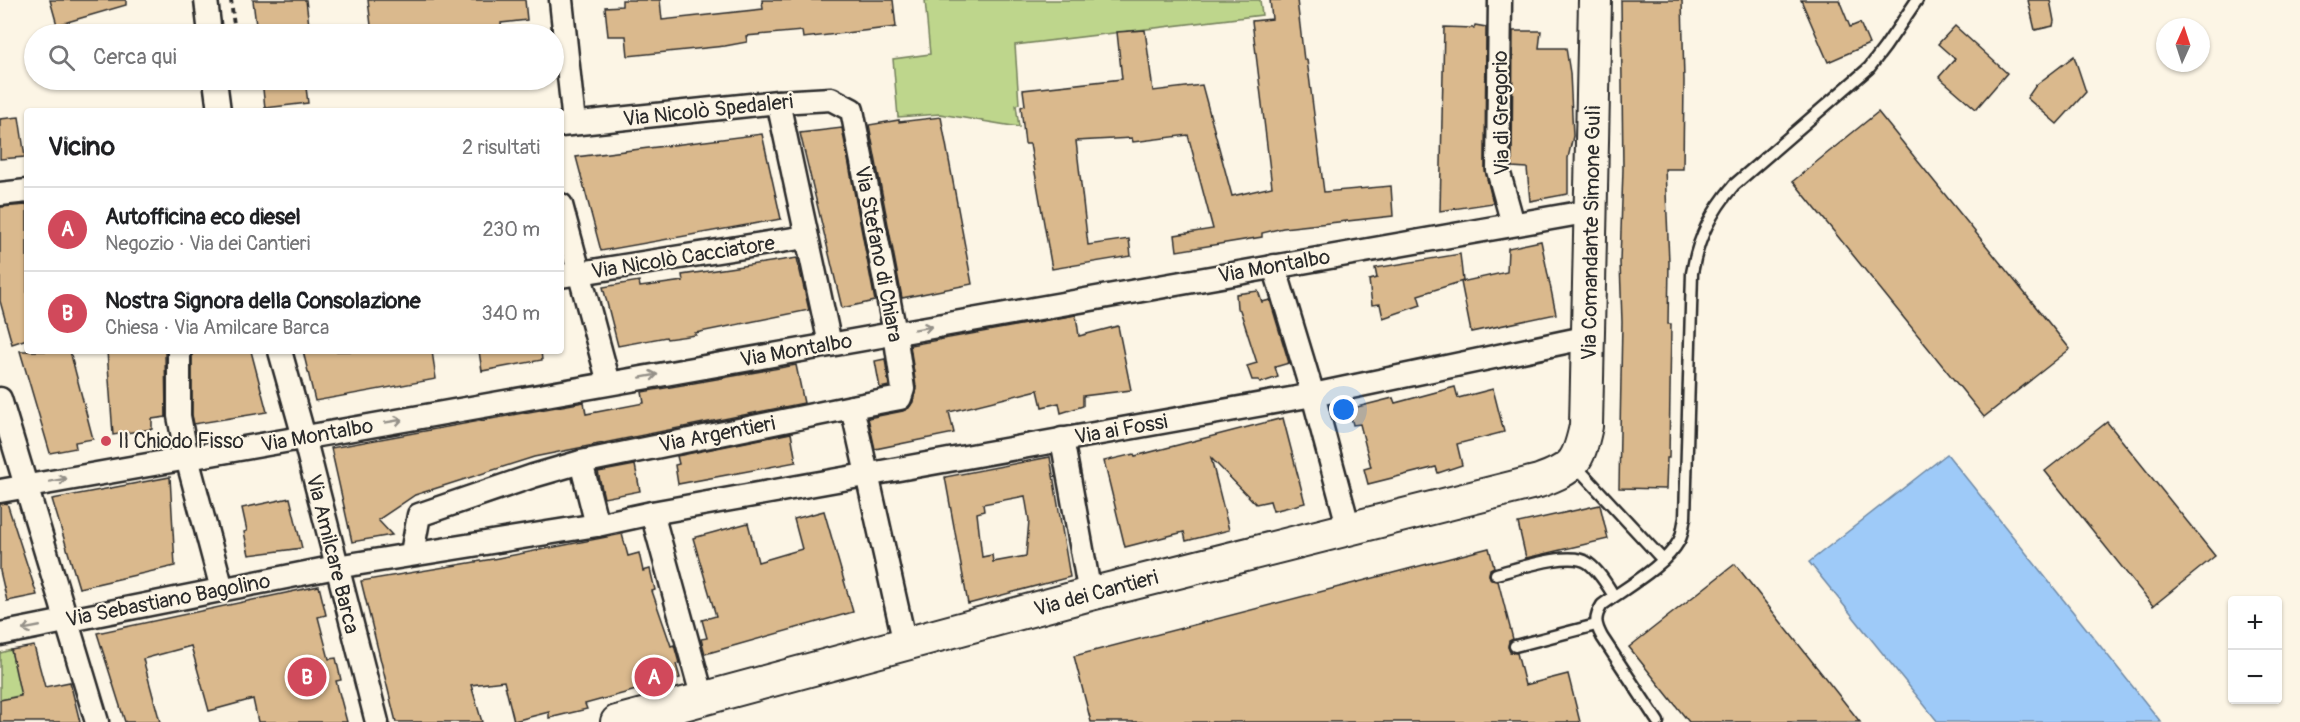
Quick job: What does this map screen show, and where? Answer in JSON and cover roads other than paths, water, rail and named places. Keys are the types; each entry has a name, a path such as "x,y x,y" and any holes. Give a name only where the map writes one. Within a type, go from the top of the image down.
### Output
{"main road":[{"name":"Via Comandante Simone Gulì","path":"1574,464 1582,446 1586,426 1595,0"},
{"name":"Via dei Cantieri","path":"617,722 1090,594 1539,481 1559,474 1574,464"}],"street":[{"path":"206,0 209,24"},
{"path":"561,0 562,24"},
{"name":"Via di Gregorio","path":"1500,0 1498,170 1513,224"},
{"path":"564,53 568,124"},
{"path":"216,90 219,108"},
{"name":"Via Nicolò Spedaleri","path":"568,124 778,102 831,99 852,110"},
{"path":"778,102 830,344"},
{"name":"Via Stefano di Chiara","path":"852,110 895,333 903,389 900,398"},
{"path":"0,194 24,191"},
{"name":"Via Montalbo","path":"0,490 1591,211"},
{"path":"564,226 571,274 609,383"},
{"name":"Via Nicolò Cacciatore","path":"571,274 806,237"},
{"path":"1274,266 1313,395 1348,529"},
{"name":"Via ai Fossi","path":"412,553 597,525 652,513 1313,395 1589,337"},
{"path":"178,354 179,416 187,458 222,590"},
{"name":"Via Amilcare Barca","path":"281,354 377,722"},
{"name":"Via Argentieri","path":"412,553 419,515 533,476 581,462 900,398"},
{"path":"0,399 97,722"},
{"path":"852,407 905,644"},
{"path":"1062,439 1090,594"},
{"path":"581,462 597,525"},
{"path":"652,513 703,699"},
{"name":"Via Sebastiano Bagolino","path":"0,634 412,553"}],"lane":[{"path":"1658,722 1602,637 1596,625 1596,615 1602,605 1663,560 1679,542 1685,518 1692,273 1696,248 1717,205 1734,185 1869,68 1917,0"},
{"path":"1574,464 1663,560"},
{"path":"1496,574 1559,559 1574,558 1587,562 1614,596"},
{"path":"1515,646 1596,625"}],"water":[{"path":"1947,454 2161,722 1938,722 1809,562"}],"place":[{"name":"Il Chiodo Fisso","path":"106,441"},
{"name":"Nostra Signora della Consolazione","path":"307,677"},
{"name":"Autofficina eco diesel","path":"654,677"}]}
